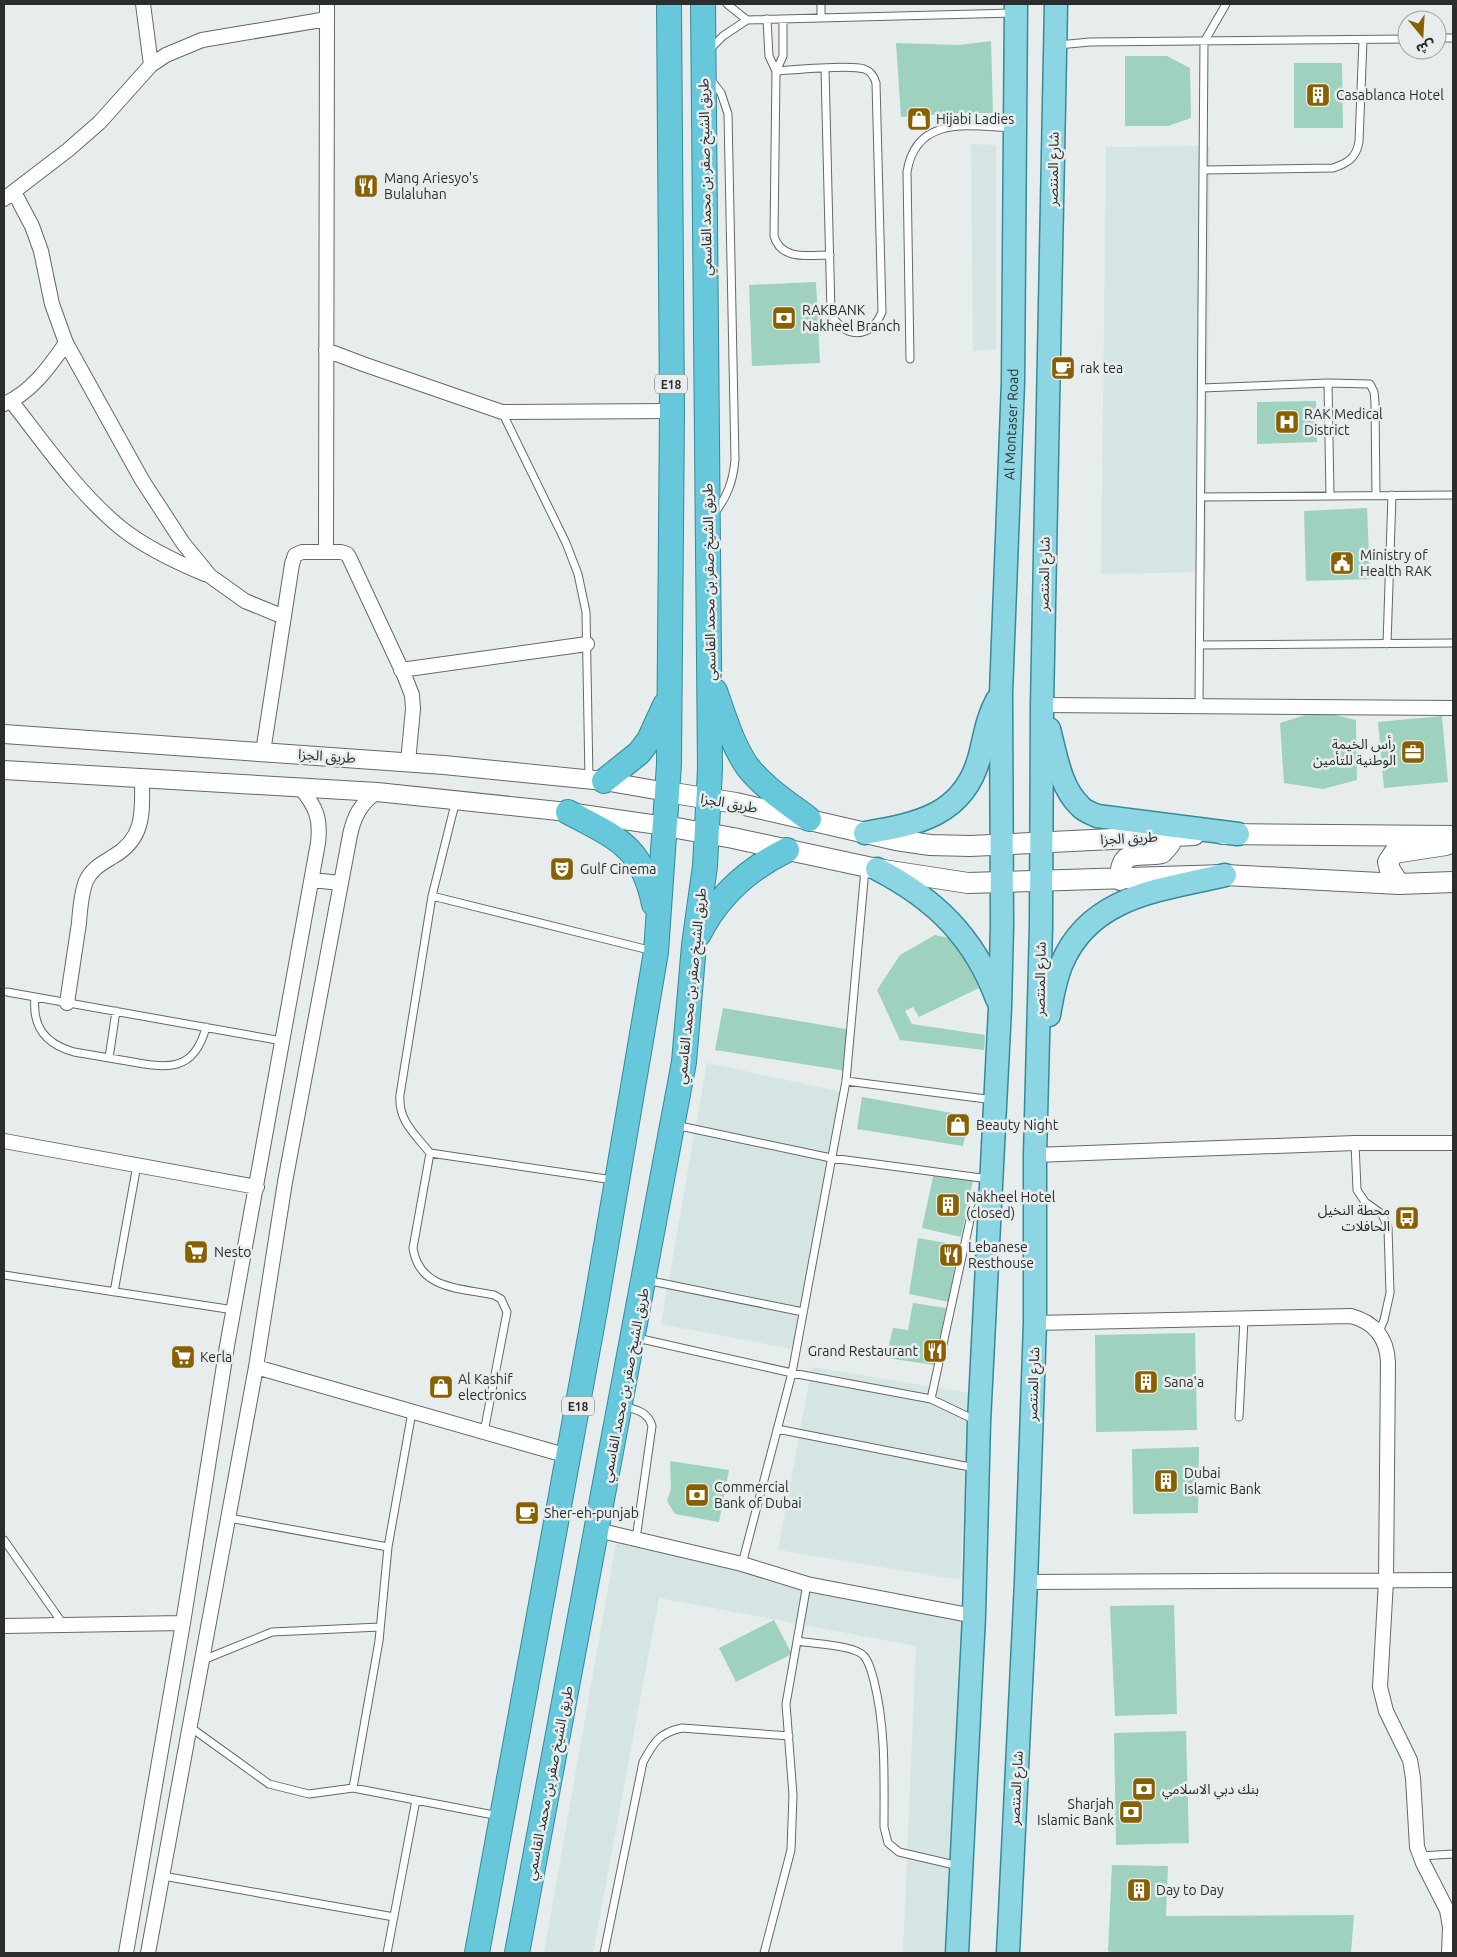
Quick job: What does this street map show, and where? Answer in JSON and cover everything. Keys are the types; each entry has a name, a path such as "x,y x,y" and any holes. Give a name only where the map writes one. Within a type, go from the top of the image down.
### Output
{"highway":[{"name":"E18","path":"477,1953 595,1310 659,925 667,792 669,696 672,411 669,4"},
{"name":"طريق الشيخ صقر بن محمد القاسمي","path":"517,1953 634,1338 684,1062 694,945 705,866 710,679 703,4"},
{"path":"710,679 737,748 748,767 762,782 809,819"},
{"path":"596,780 632,760 650,740 669,696"},
{"path":"568,812 621,842 635,855 645,873 659,925"},
{"path":"694,945 705,922 737,882 752,870 787,850"}],"main road":[{"name":"شارع المنتصر","path":"1010,1948 1026,1582 1034,1323 1042,705 1056,4"},
{"name":"Al Montaser Road","path":"1001,845 1001,693 1012,382 1016,8"},
{"path":"865,833 903,827 922,821 940,811 956,798 974,771 992,707 1001,693"},
{"path":"1042,705 1068,790 1079,806 1085,810 1102,817 1238,834"},
{"name":"طريق الجزا","path":"667,792 809,819 865,833 930,845 1001,845 1238,834 1453,836"},
{"path":"665,826 871,868 968,883 1225,876 1399,884 1453,882"},
{"path":"1120,880 1120,869 1123,860 1131,856 1162,853 1170,844 1171,836"},
{"path":"1399,884 1390,870 1388,862 1394,853 1453,844"},
{"path":"957,1953 974,1616 979,1422 1000,1008 1001,845"},
{"path":"871,868 900,881 921,895 958,929 990,980 1000,1008"},
{"path":"1038,1067 1055,984 1062,963 1072,944 1086,926 1118,903 1136,896 1225,876"}],"street":[{"path":"143,4 151,65"},
{"path":"326,552 327,4"},
{"path":"210,576 183,543 142,480 66,343 52,304 41,251 32,226 9,195 68,150 100,122 151,65 172,52 202,40 327,19"},
{"path":"66,343 46,371 19,396 7,402 103,513 142,542 184,565 210,576 244,601 284,617"},
{"path":"326,350 502,412 672,411"},
{"path":"263,752 292,564 295,555 302,552 341,552 349,557 412,695 413,709 408,762"},
{"path":"402,670 587,644"},
{"path":"1042,705 1453,708"},
{"name":"طريق الجزا","path":"4,734 408,762 596,780 667,792"},
{"path":"4,770 377,792 568,812 665,826"},
{"path":"67,1003 83,889 94,870 102,862 123,851 138,832 141,821 142,778"},
{"path":"126,1953 183,1623 234,1310 318,843 319,821 317,812 300,787"},
{"path":"148,1953 229,1518 256,1367 285,1182 340,883 352,825 356,815 361,806 377,792"},
{"path":"312,880 340,883"},
{"path":"4,1141 256,1187"},
{"path":"1035,1155 1355,1142 1453,1143"},
{"path":"1034,1323 1350,1316 1361,1319 1379,1332 1388,1351 1386,1581 1381,1695 1389,1719 1407,1751 1412,1769 1416,1839 1420,1856 1447,1910 1450,1928 1450,1953"},
{"path":"256,1367 568,1456"},
{"path":"597,1530 742,1564 807,1584 974,1616"},
{"path":"1026,1582 1453,1580"},
{"path":"4,1626 183,1623"}],"lane":[{"path":"727,4 747,20"},
{"path":"821,4 821,18"},
{"path":"1199,706 1204,42 1226,4"},
{"path":"704,64 723,36 747,20 1016,8"},
{"path":"767,19 769,56 776,71"},
{"path":"783,19 783,56 776,71 774,236 782,250 791,255 830,255"},
{"path":"1055,46 1090,42 1397,39"},
{"path":"1204,170 1333,168 1351,160 1357,153 1360,142 1363,40"},
{"path":"776,71 825,68 861,68 870,72 876,83 882,306 879,319 870,329 864,332 850,332 838,325 831,313 825,68"},
{"path":"910,359 906,172 912,152 927,135 946,127 1015,128"},
{"path":"1202,388 1328,383 1370,384 1374,392 1376,495"},
{"path":"1328,383 1330,496"},
{"path":"502,412 566,543 578,574 586,612 596,780"},
{"path":"1387,644 1392,495"},
{"path":"1201,497 1453,495"},
{"path":"1200,645 1453,643"},
{"path":"456,799 432,896 399,1107 402,1117 430,1153 616,1180"},
{"path":"742,1564 792,1373 846,1081 871,868"},
{"path":"432,896 656,952"},
{"path":"7,992 282,1041"},
{"path":"35,997 34,1010 36,1022 42,1034 52,1043 63,1049 109,1058 162,1067 175,1066 186,1060 196,1051 203,1040 206,1027"},
{"path":"109,1058 116,1011"},
{"path":"846,1081 996,1100"},
{"path":"672,1124 831,1158 992,1182 970,1220 931,1399"},
{"path":"1355,1142 1357,1190 1365,1202 1382,1214 1388,1228 1390,1293 1386,1313 1379,1332"},
{"path":"430,1153 413,1248 415,1261 428,1278 437,1283 494,1295 501,1299 507,1312 484,1432"},
{"path":"114,1292 137,1165"},
{"path":"4,1275 234,1310"},
{"path":"644,1279 803,1312"},
{"path":"1239,1418 1244,1319"},
{"path":"634,1338 792,1373 931,1399 979,1422"},
{"path":"621,1405 643,1412 651,1420 652,1426 636,1539"},
{"path":"352,1788 380,1627 388,1547 412,1412"},
{"path":"777,1430 978,1469"},
{"path":"229,1518 388,1547"},
{"path":"4,1540 63,1624"},
{"path":"764,1953 791,1850 793,1795 786,1704 807,1584"},
{"path":"203,1660 272,1632 380,1627"},
{"path":"798,1641 855,1650 864,1656 871,1669 883,1730 884,1827 888,1842 899,1852 962,1866"},
{"path":"190,1727 269,1784 309,1794 352,1788 501,1817"},
{"path":"604,1953 643,1762 654,1742 667,1731 682,1728 789,1736"},
{"path":"387,1953 416,1800"},
{"path":"1420,1856 1453,1854"},
{"path":"163,1876 394,1916"}],"shaded area":[{"path":"971,144 996,145 996,349 973,351"},
{"path":"1210,146 1206,572 1101,574 1106,147"},
{"path":"707,1063 843,1092 797,1350 661,1324"},
{"path":"812,1367 970,1393 960,1580 778,1550"},
{"path":"616,1543 665,1554 977,1612 966,1953 903,1953 916,1646 659,1598 593,1953 544,1953"}],"building":[{"path":"991,41 993,113 901,117 896,43 959,45"},
{"path":"1125,56 1167,56 1190,68 1191,118 1168,126 1125,126"},
{"name":"Casablanca Hotel","path":"1294,63 1342,63 1343,128 1294,128"},
{"name":"RAKBANK Nakheel Branch","path":"816,282 820,363 752,366 749,285"},
{"name":"RAK Medical District","path":"1316,401 1317,442 1257,444 1257,402"},
{"path":"1367,508 1370,579 1306,581 1304,511"},
{"path":"1318,711 1356,720 1357,780 1323,789 1284,783 1280,723"},
{"name":"رأس الخيمة الوطنية للتأمين","path":"1442,716 1448,782 1384,788 1378,722"},
{"path":"935,935 955,939 979,988 919,1017 913,1007 905,1011 912,1024 985,1035 984,1050 900,1040 877,990 900,955"},
{"path":"723,1008 852,1030 846,1071 715,1050"},
{"path":"862,1097 969,1116 963,1146 857,1129"},
{"name":"Nakheel Hotel (closed)","path":"934,1172 973,1181 961,1237 922,1228"},
{"path":"918,1238 958,1245 949,1302 909,1294"},
{"path":"913,1303 946,1308 935,1365 886,1358 893,1328 908,1330"},
{"name":"Sana'a","path":"1195,1333 1197,1430 1096,1432 1095,1335"},
{"name":"Dubai Islamic Bank","path":"1199,1447 1198,1513 1133,1514 1132,1449"},
{"name":"Commercial Bank of Dubai","path":"670,1461 729,1470 719,1522 675,1514 667,1501 671,1489"},
{"path":"1174,1605 1177,1714 1115,1716 1110,1606"},
{"path":"774,1620 792,1654 736,1682 719,1648"},
{"path":"1186,1731 1189,1843 1116,1845 1114,1733"},
{"name":"Day to Day","path":"1112,1865 1168,1866 1166,1916 1354,1915 1351,1953 1114,1953 1108,1951"}],"place":[{"name":"Casablanca Hotel","path":"1318,95"},
{"name":"Hijabi Ladies","path":"919,119"},
{"name":"Mang Ariesyo's Bulaluhan","path":"366,186"},
{"name":"RAKBANK Nakheel Branch","path":"784,318"},
{"name":"rak tea","path":"1063,368"},
{"name":"RAK Medical District","path":"1287,422"},
{"name":"Ministry of Health RAK","path":"1342,563"},
{"name":"رأس الخيمة الوطنية للتأمين","path":"1413,752"},
{"name":"Gulf Cinema","path":"562,869"},
{"name":"Beauty Night","path":"958,1125"},
{"name":"Nakheel Hotel (closed)","path":"948,1205"},
{"name":"محطة النخيل الحافلات","path":"1407,1218"},
{"name":"Nesto","path":"196,1252"},
{"name":"Lebanese Resthouse","path":"951,1255"},
{"name":"Grand Restaurant","path":"935,1351"},
{"name":"Kerla","path":"183,1357"},
{"name":"Sana'a","path":"1146,1382"},
{"name":"Al Kashif electronics","path":"441,1387"},
{"name":"Dubai Islamic Bank","path":"1166,1481"},
{"name":"Commercial Bank of Dubai","path":"697,1495"},
{"name":"Sher-eh-punjab","path":"527,1513"},
{"name":"بنك دبي الاسلامي","path":"1144,1789"},
{"name":"Sharjah Islamic Bank","path":"1131,1812"},
{"name":"Day to Day","path":"1139,1890"}]}
